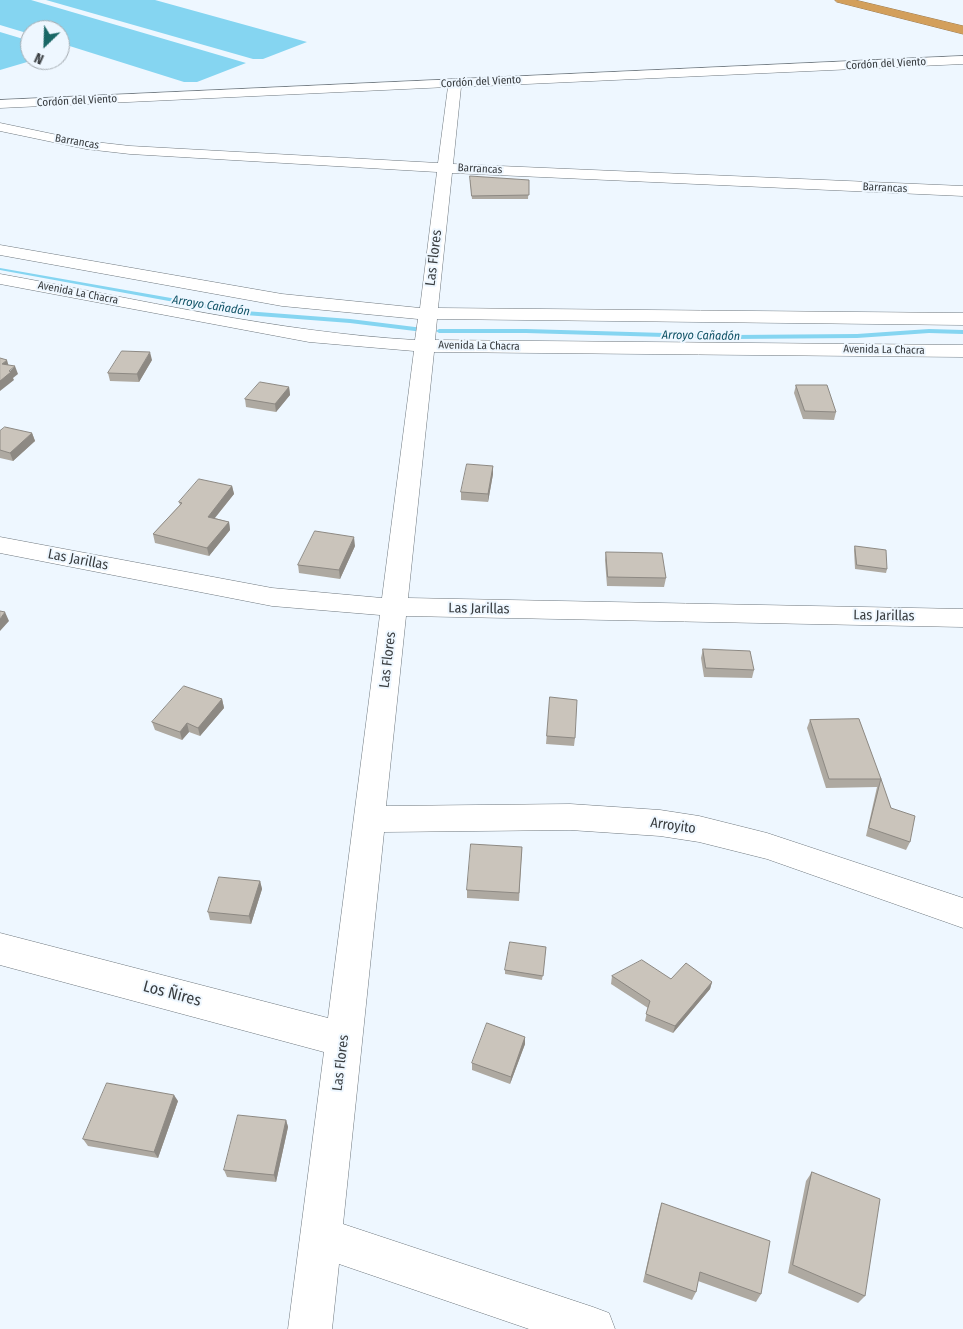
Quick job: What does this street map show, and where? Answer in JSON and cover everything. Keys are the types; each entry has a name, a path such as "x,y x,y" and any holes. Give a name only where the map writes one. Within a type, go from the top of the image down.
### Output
{"highway":[{"path":"841,0 963,30"}],"street":[{"name":"Cordón del Viento","path":"0,104 963,60"},
{"name":"Las Flores","path":"310,1329 455,84"},
{"name":"Barrancas","path":"0,128 130,150 445,168 963,191"},
{"path":"0,250 301,303 372,311 428,314 963,319"},
{"name":"Avenida La Chacra","path":"0,279 308,336 372,343 424,346 963,351"},
{"name":"Las Jarillas","path":"0,545 272,597 340,605 394,608 963,618"},
{"name":"Arroyito","path":"369,819 570,817 699,829 768,846 963,913"},
{"name":"Los Ñires","path":"0,949 343,1040"},
{"path":"320,1237 593,1329"}],"water":[{"path":"0,0 31,0 246,63 197,82 184,82 70,46 70,20 20,20 20,31 0,25"},
{"path":"46,0 155,0 307,42 263,59 253,59"},
{"path":"0,32 20,38 20,64 0,70"}],"building":[{"path":"470,176 529,180 529,195 472,196"},
{"path":"122,351 150,352 137,374 108,373"},
{"path":"0,358 7,360 2,364 15,366 0,381"},
{"path":"260,382 289,387 275,404 245,399"},
{"path":"796,385 827,385 836,412 805,411"},
{"path":"5,427 32,433 10,453 0,450 0,431"},
{"path":"467,464 493,466 488,494 461,492"},
{"path":"199,479 232,486 208,517 229,522 207,548 153,534 182,503 179,502"},
{"path":"315,531 354,537 339,570 298,565"},
{"path":"855,546 886,550 887,569 857,565"},
{"path":"606,552 662,553 666,578 608,577"},
{"path":"0,611 5,612 0,619"},
{"path":"703,649 750,651 754,670 706,668"},
{"path":"184,686 222,699 198,728 187,723 180,732 152,722"},
{"path":"550,697 577,700 575,738 547,736"},
{"path":"859,719 881,779 829,779 810,720"},
{"path":"881,779 891,808 915,816 910,842 869,828"},
{"path":"471,844 522,847 519,893 467,890"},
{"path":"219,877 260,881 249,916 208,912"},
{"path":"510,942 546,947 543,976 505,970"},
{"path":"642,960 671,979 686,963 712,982 675,1026 646,1014 650,1001 612,976"},
{"path":"487,1023 525,1037 511,1077 472,1063"},
{"path":"107,1083 174,1095 154,1152 83,1139"},
{"path":"238,1115 286,1120 274,1175 224,1170"},
{"path":"812,1172 880,1199 865,1296 793,1265"},
{"path":"662,1203 770,1241 761,1294 700,1272 696,1292 646,1274"}],"waterway":[{"name":"Arroyo Cañadón","path":"0,269 245,313 350,321 423,330"},
{"name":"Arroyo Cañadón","path":"439,331 526,331 734,337 857,336 929,331 963,332"}]}
